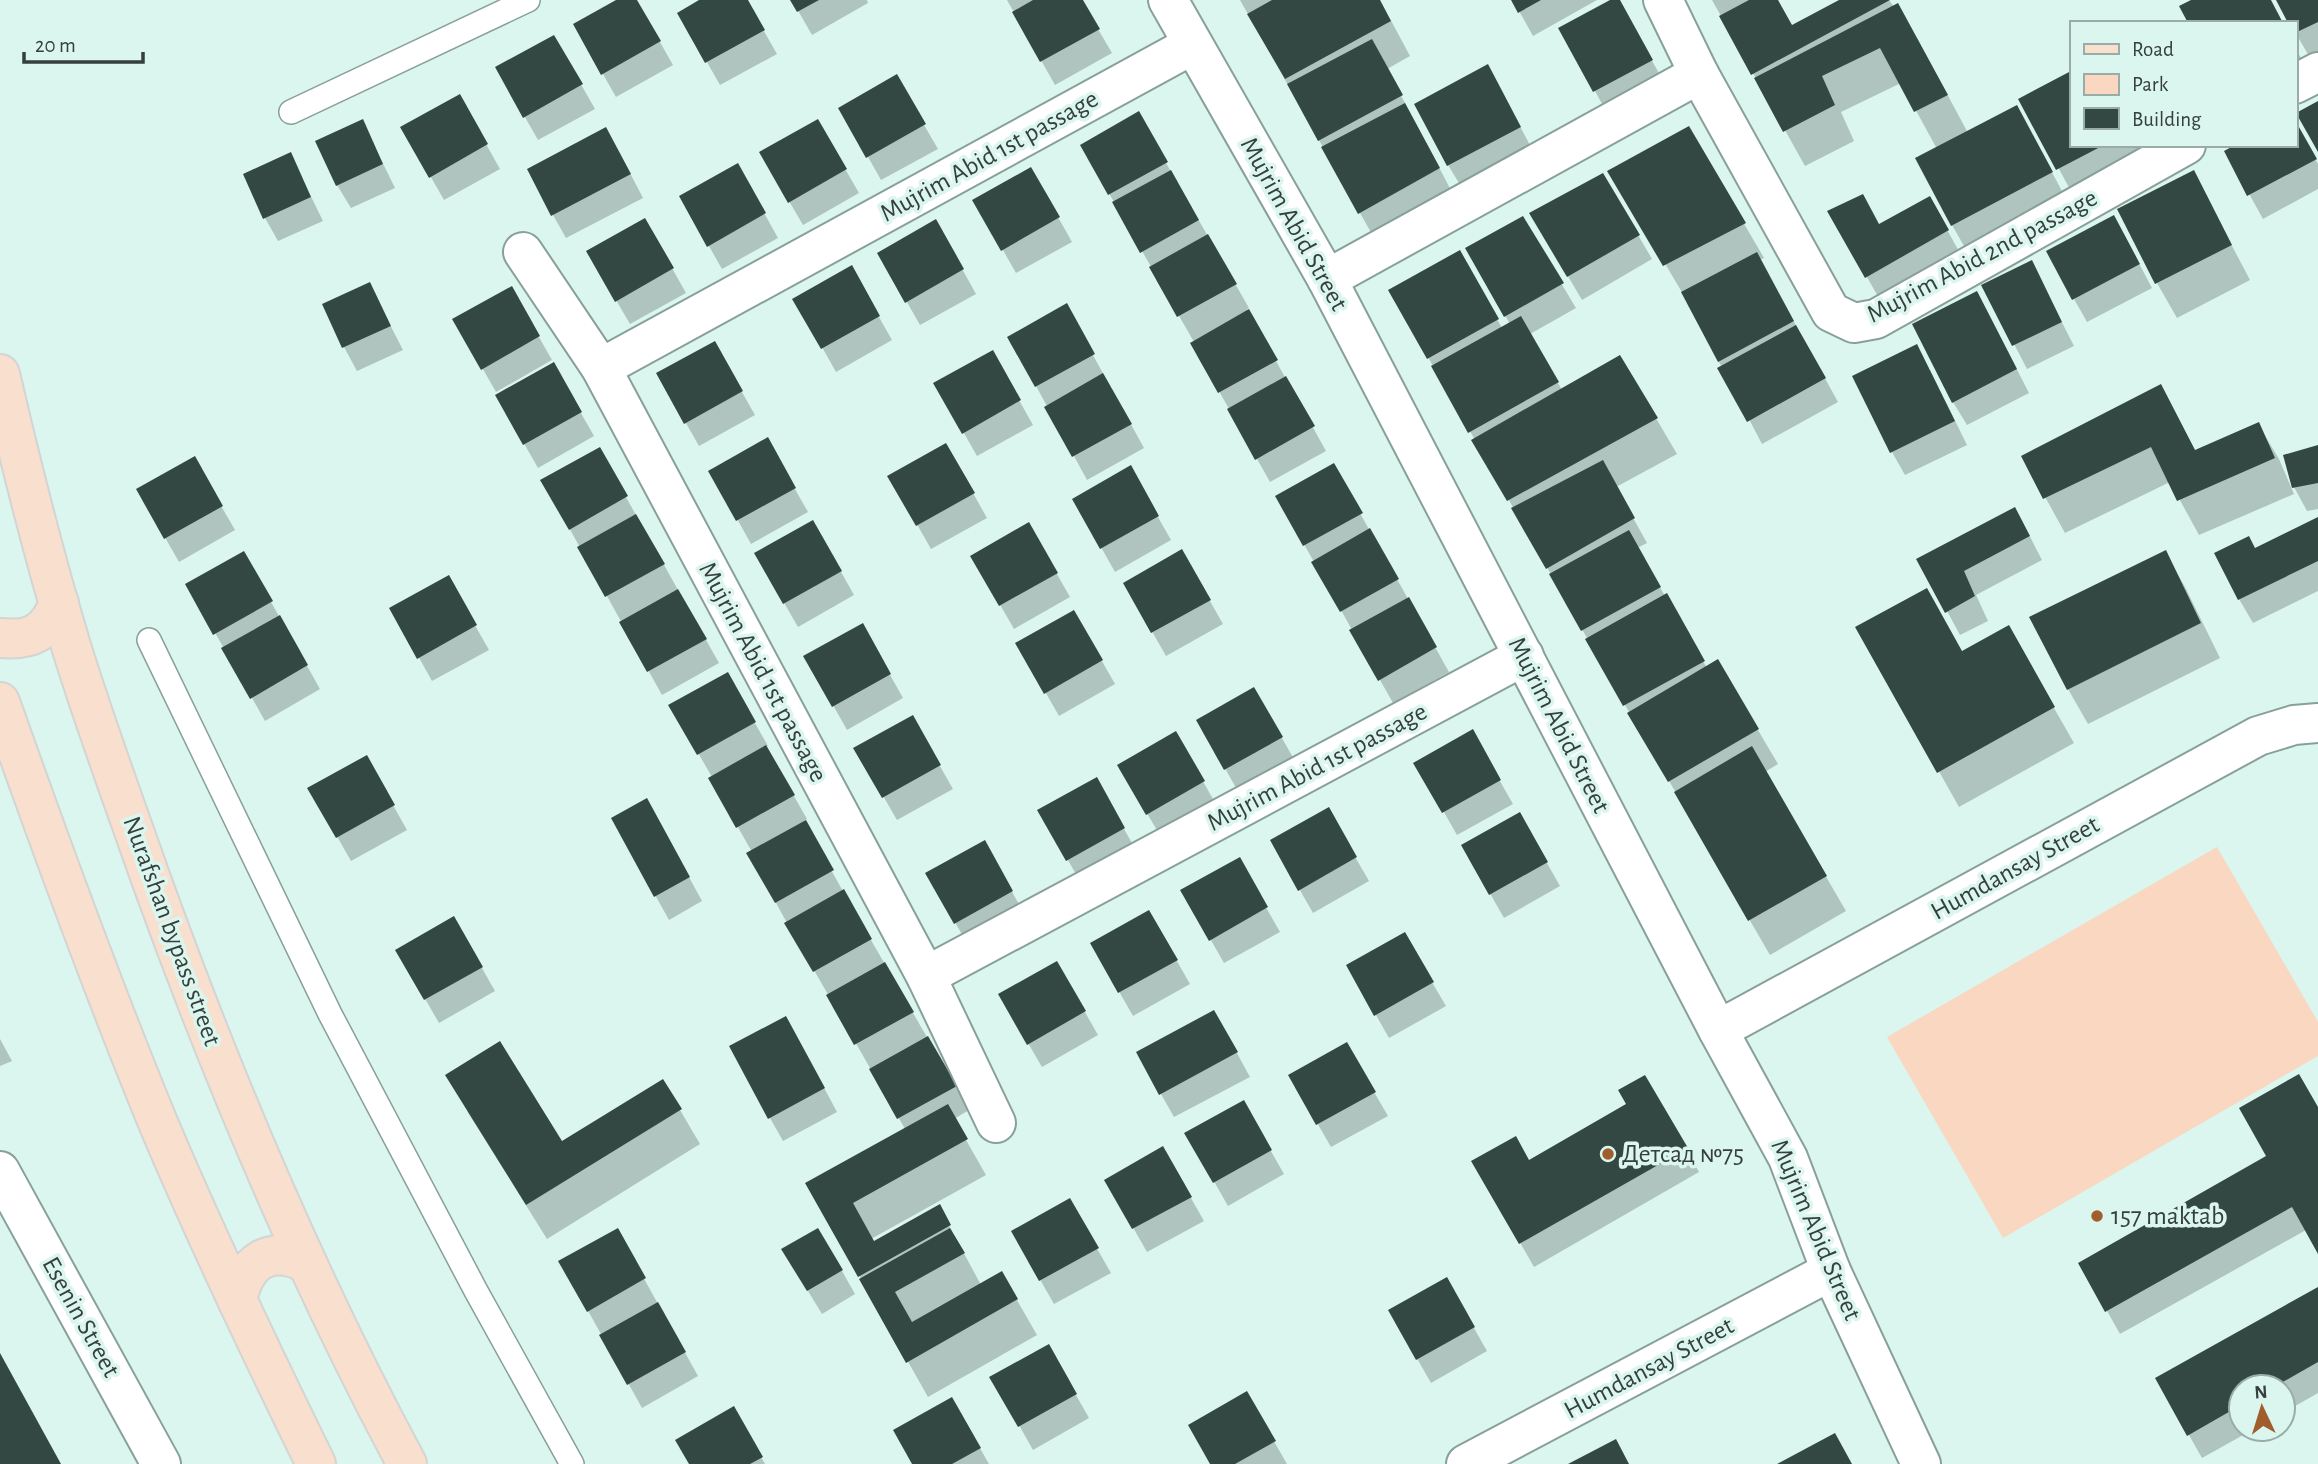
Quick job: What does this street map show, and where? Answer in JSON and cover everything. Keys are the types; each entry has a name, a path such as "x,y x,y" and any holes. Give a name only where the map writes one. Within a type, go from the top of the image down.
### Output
{"main road":[{"name":"Nurafshan bypass street","path":"0,374 71,647 176,946 232,1091 307,1263 407,1464"},
{"path":"0,638 25,638 36,634 46,626 59,603"},
{"path":"0,702 45,829 156,1118 237,1300 316,1464"},
{"path":"237,1300 245,1276 262,1258 272,1255 295,1257 307,1263"}],"street":[{"name":"Mujrim Abid Street","path":"1168,0 1327,279 1718,1030 1788,1158 1831,1271 1921,1464"},
{"name":"Mujrim Abid 2nd passage","path":"1663,0 1699,74 1831,312 1854,323 1876,319 2182,147"},
{"name":"Mujrim Abid 1st passage","path":"601,368 1192,44"},
{"path":"2297,84 2318,72"},
{"path":"1327,279 1699,74"},
{"name":"Mujrim Abid 1st passage","path":"523,252 601,368 926,976 996,1123"},
{"name":"Mujrim Abid 1st passage","path":"926,976 1524,656"},
{"name":"Humdansay Street","path":"1718,1030 2258,736 2294,725 2318,723"},
{"name":"Esenin Street","path":"2,1180 161,1464"},
{"name":"Humdansay Street","path":"1466,1464 1831,1271"}],"lane":[{"path":"291,111 528,0"},
{"path":"149,640 330,1014 476,1291 572,1464"}],"green space":[{"path":"2217,847 2318,1022 2318,1056 2003,1238 1887,1037"}],"building":[{"path":"616,0 637,0 661,41 601,75 573,24"},
{"path":"699,0 748,0 765,30 705,63 677,13"},
{"path":"790,0 819,0 797,12"},
{"path":"1033,0 1083,0 1100,29 1040,62 1012,12"},
{"path":"1272,0 1380,0 1391,21 1285,79 1247,14"},
{"path":"1511,0 1541,0 1518,13"},
{"path":"1610,0 1620,0 1653,60 1593,92 1558,28"},
{"path":"1749,0 1778,0 1792,25 1839,0 1890,0 1751,75 1719,16"},
{"path":"2191,0 2271,0 2282,21 2187,21 2179,6"},
{"path":"2276,0 2318,0 2318,22 2297,32 2297,21 2287,21"},
{"path":"1898,3 1948,95 1914,112 1880,48 1822,76 1835,105 1783,132 1754,78"},
{"path":"554,35 583,84 523,118 495,67"},
{"path":"1372,39 1403,95 1318,141 1287,84"},
{"path":"1488,64 1521,127 1447,166 1414,104"},
{"path":"2070,72 2070,147 2100,147 2056,170 2018,99"},
{"path":"897,74 926,124 866,158 838,108"},
{"path":"460,94 488,144 429,178 400,127"},
{"path":"2318,101 2318,152 2297,115"},
{"path":"1405,103 1440,168 1358,214 1321,147"},
{"path":"2017,105 2053,172 1951,226 1915,158"},
{"path":"1139,111 1168,162 1108,195 1080,145"},
{"path":"363,119 383,164 336,186 315,141"},
{"path":"818,119 847,169 788,203 759,152"},
{"path":"2297,124 2317,159 2247,196 2224,151 2231,147 2297,147"},
{"path":"1689,126 1746,223 1663,266 1607,171"},
{"path":"606,127 631,174 551,216 527,169"},
{"path":"291,152 311,197 263,219 243,174"},
{"path":"738,163 766,213 707,247 679,196"},
{"path":"1031,167 1060,217 1001,251 972,200"},
{"path":"1171,170 1199,220 1140,253 1112,202"},
{"path":"2194,170 2232,245 2155,284 2117,209"},
{"path":"1603,173 1640,235 1567,277 1529,213"},
{"path":"1863,194 1879,224 1930,196 1949,230 1865,278 1827,211"},
{"path":"2114,215 2140,264 2072,300 2046,251"},
{"path":"1523,216 1564,283 1504,317 1465,248"},
{"path":"645,218 674,268 615,302 586,251"},
{"path":"936,219 964,269 905,303 877,253"},
{"path":"1208,234 1237,284 1177,317 1149,267"},
{"path":"1460,250 1499,319 1427,359 1388,290"},
{"path":"1757,252 1794,321 1718,362 1681,292"},
{"path":"2032,260 2062,322 2012,346 1981,285"},
{"path":"852,265 880,316 821,349 792,299"},
{"path":"370,282 391,326 342,348 322,304"},
{"path":"512,286 540,336 481,370 452,319"},
{"path":"1977,291 2017,369 1952,403 1912,324"},
{"path":"1067,303 1095,354 1035,387 1007,337"},
{"path":"1249,309 1278,360 1218,393 1190,343"},
{"path":"1521,316 1559,382 1468,433 1431,366"},
{"path":"1796,325 1826,378 1747,422 1717,368"},
{"path":"715,341 743,391 684,424 656,373"},
{"path":"1917,344 1955,421 1890,453 1852,376"},
{"path":"993,350 1021,400 962,434 933,383"},
{"path":"1620,355 1658,418 1507,501 1471,440"},
{"path":"554,362 582,412 523,445 495,395"},
{"path":"1103,373 1132,424 1072,457 1044,407"},
{"path":"1286,376 1315,426 1255,460 1227,409"},
{"path":"2161,384 2195,450 2259,422 2275,458 2177,501 2151,447 2043,499 2021,456"},
{"path":"768,437 796,488 736,521 708,471"},
{"path":"946,443 975,493 916,526 887,476"},
{"path":"2318,445 2318,483 2292,488 2283,455"},
{"path":"600,447 628,496 569,530 540,480"},
{"path":"195,456 223,506 164,539 136,489"},
{"path":"1603,460 1635,518 1546,569 1511,508"},
{"path":"1334,463 1363,513 1303,546 1275,496"},
{"path":"1131,465 1159,516 1100,549 1072,499"},
{"path":"2015,507 2030,536 1964,571 1975,596 1945,613 1916,559"},
{"path":"636,514 665,564 605,597 577,547"},
{"path":"2318,517 2318,561 2238,600 2214,553 2249,536 2255,548"},
{"path":"813,520 842,571 783,604 754,553"},
{"path":"1029,522 1058,573 999,606 970,556"},
{"path":"1370,528 1399,579 1340,612 1311,562"},
{"path":"1629,530 1661,587 1581,631 1549,574"},
{"path":"1182,549 1211,600 1151,633 1123,583"},
{"path":"2166,550 2201,623 2067,690 2029,617"},
{"path":"244,551 273,601 213,635 185,584"},
{"path":"449,575 477,625 417,659 389,608"},
{"path":"1927,588 1962,651 2009,625 2055,707 1937,773 1855,627"},
{"path":"678,589 707,639 647,672 619,622"},
{"path":"1667,593 1705,661 1623,706 1585,639"},
{"path":"1409,597 1437,647 1378,681 1349,630"},
{"path":"1074,610 1103,660 1044,694 1015,643"},
{"path":"280,615 308,665 250,699 221,648"},
{"path":"863,623 891,674 832,707 803,656"},
{"path":"1718,659 1759,729 1668,782 1627,713"},
{"path":"728,672 756,722 697,755 668,705"},
{"path":"1254,687 1283,737 1224,770 1196,720"},
{"path":"913,715 941,765 882,798 853,748"},
{"path":"1473,729 1501,780 1442,813 1413,763"},
{"path":"1176,731 1205,781 1146,815 1117,765"},
{"path":"766,745 795,795 736,828 708,778"},
{"path":"1752,746 1827,876 1748,921 1674,792"},
{"path":"367,755 395,805 336,838 307,788"},
{"path":"1097,777 1125,828 1066,861 1037,810"},
{"path":"647,798 690,877 654,897 611,818"},
{"path":"1329,807 1357,857 1298,891 1270,840"},
{"path":"1520,812 1548,862 1489,895 1461,845"},
{"path":"806,820 834,870 775,903 746,853"},
{"path":"985,840 1013,891 954,924 925,873"},
{"path":"1240,857 1268,907 1209,941 1180,890"},
{"path":"844,889 872,939 813,972 784,923"},
{"path":"1149,910 1178,960 1118,993 1090,943"},
{"path":"454,916 483,967 424,1000 395,950"},
{"path":"1405,932 1434,982 1374,1016 1346,965"},
{"path":"1057,961 1086,1011 1027,1045 998,994"},
{"path":"885,962 914,1012 854,1045 826,995"},
{"path":"1214,1010 1238,1052 1159,1095 1136,1052"},
{"path":"786,1016 825,1088 768,1119 729,1046"},
{"path":"928,1036 957,1086 897,1119 869,1069"},
{"path":"500,1041 562,1141 663,1079 682,1109 526,1205 445,1075"},
{"path":"1347,1042 1376,1092 1316,1125 1288,1075"},
{"path":"2299,1074 2318,1107 2318,1254 2292,1207 2105,1312 2078,1263 2266,1156 2239,1108"},
{"name":"Детсад №75","path":"1645,1075 1688,1148 1519,1244 1471,1161 1516,1136 1529,1160 1626,1104 1618,1090"},
{"path":"1244,1100 1272,1150 1213,1183 1184,1133"},
{"path":"948,1104 968,1139 853,1203 874,1241 940,1204 951,1225 858,1277 805,1183"},
{"path":"1163,1146 1192,1197 1132,1229 1104,1180"},
{"path":"1070,1198 1099,1248 1039,1281 1011,1231"},
{"path":"618,1228 646,1278 587,1312 558,1261"},
{"path":"818,1228 843,1270 807,1291 781,1249"},
{"path":"950,1228 965,1253 895,1292 912,1322 1002,1271 1018,1299 906,1363 859,1279"},
{"path":"1447,1277 1475,1327 1416,1360 1388,1310"},
{"path":"2318,1287 2318,1362 2297,1374 2227,1373 2227,1413 2187,1436 2155,1378"},
{"path":"658,1302 686,1352 627,1385 599,1335"},
{"path":"1049,1344 1077,1394 1018,1427 989,1377"},
{"path":"0,1353 61,1464 0,1464"},
{"path":"1247,1391 1276,1441 1235,1464 1210,1464 1188,1425"},
{"path":"952,1397 981,1448 952,1464 912,1464 893,1430"},
{"path":"734,1406 763,1457 750,1464 689,1464 675,1440"},
{"path":"1835,1433 1852,1464 1777,1464"},
{"path":"1616,1439 1629,1464 1568,1464"}],"place":[{"name":"Детсад №75","path":"1608,1154"},
{"name":"157 maktab","path":"2097,1216"}]}
